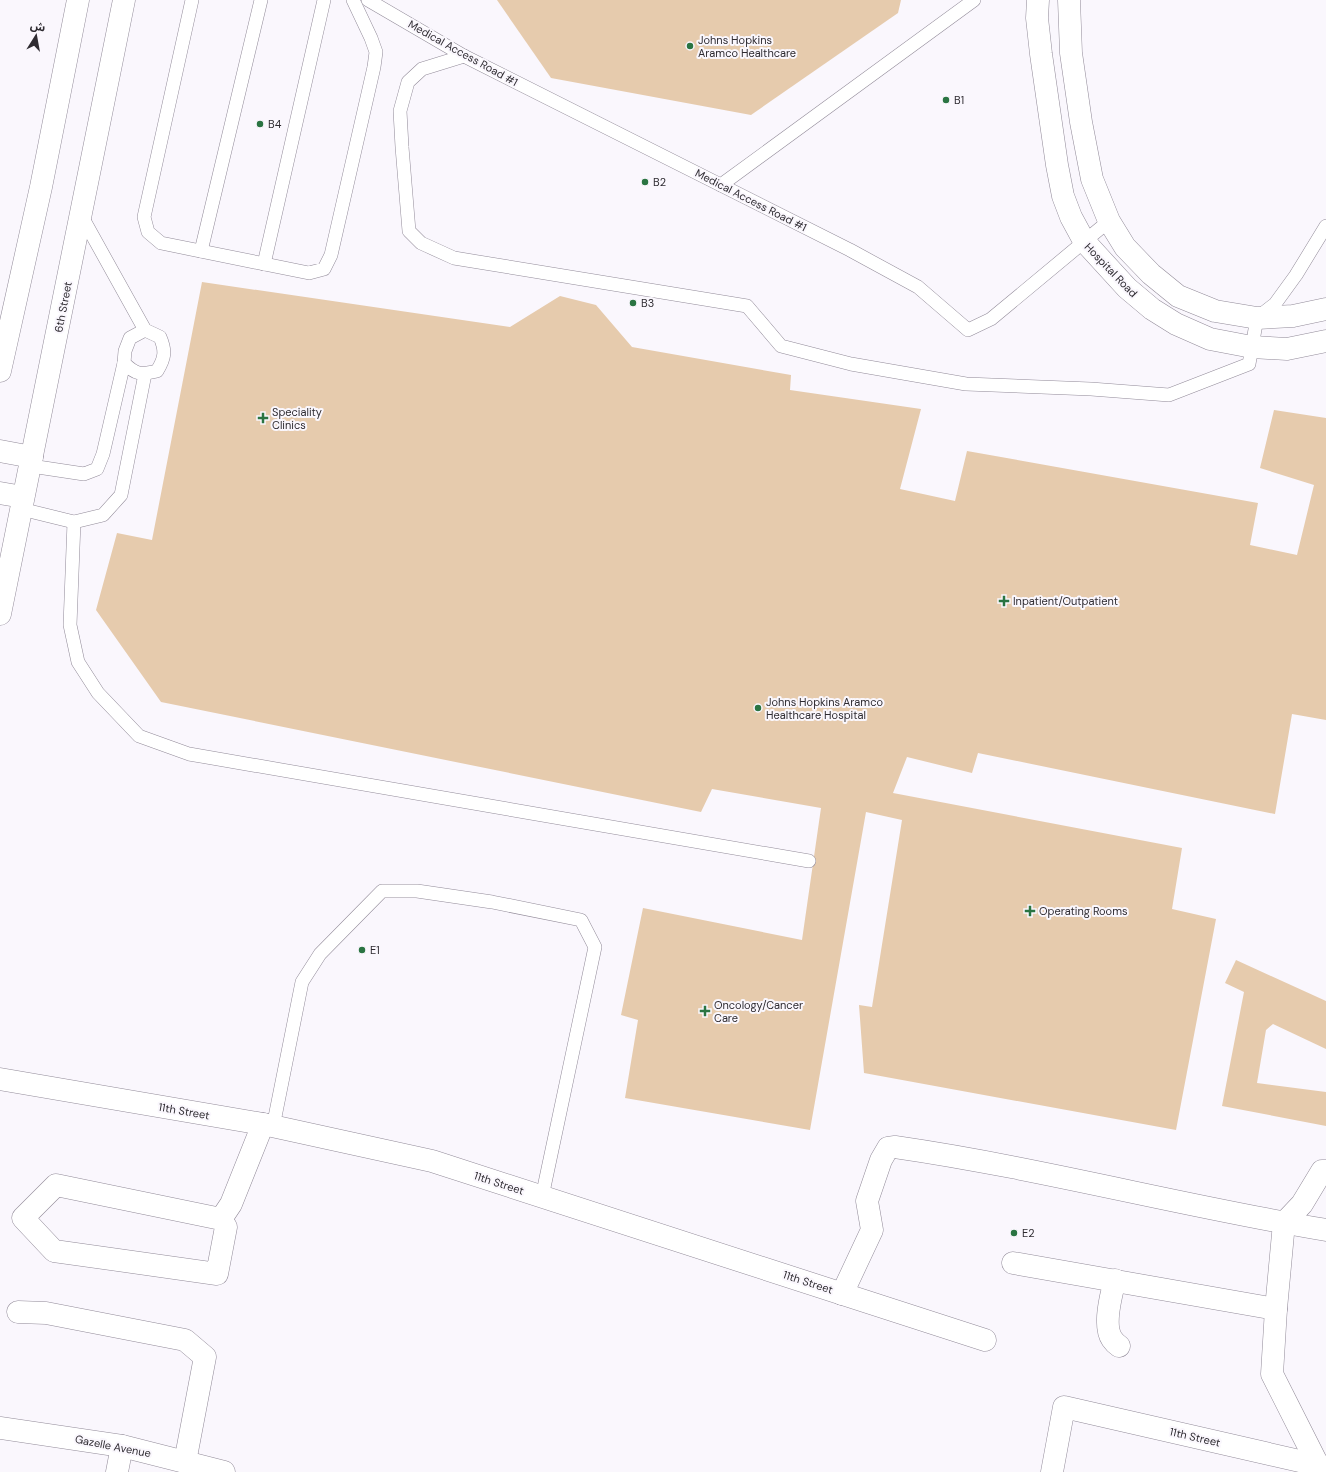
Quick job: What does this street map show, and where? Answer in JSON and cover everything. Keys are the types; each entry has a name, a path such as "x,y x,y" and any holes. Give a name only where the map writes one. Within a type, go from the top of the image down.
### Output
{"street":[{"path":"0,371 41,187 78,0"},
{"name":"6th Street","path":"0,614 82,215 124,0"},
{"name":"Hospital Road","path":"1038,0 1037,18 1041,54 1057,165 1063,196 1071,217 1084,241 1127,288 1152,309 1176,324 1210,339 1252,347 1287,349 1326,341"},
{"path":"1069,0 1071,53 1081,122 1092,180 1109,220 1124,247 1151,274 1178,296 1214,311 1257,318 1293,316 1326,310"},
{"path":"0,450 32,461"},
{"path":"0,493 22,503"},
{"name":"11th Street","path":"0,1079 268,1126 432,1161 985,1340"},
{"path":"221,1219 231,1204 268,1126"},
{"path":"842,1294 872,1230 867,1201 875,1175 888,1148 895,1147 942,1154 1112,1187 1284,1223 1326,1230"},
{"path":"1322,1466 1272,1374 1284,1223 1302,1204 1322,1171 1326,1171"},
{"path":"56,1185 221,1219 226,1227 217,1274 54,1251 23,1218 56,1185"},
{"path":"1014,1262 1276,1309"},
{"path":"1115,1280 1108,1308 1111,1339 1118,1346"},
{"path":"18,1312 46,1313 185,1340 206,1357 185,1462"},
{"name":"11th Street","path":"1052,1472 1064,1407 1322,1466"},
{"name":"Gazelle Avenue","path":"0,1428 122,1446 224,1472"},
{"path":"116,1472 122,1446"}],"lane":[{"path":"192,0 144,217 148,232 161,243 309,273 324,269 331,255 374,67 376,52 353,0"},
{"path":"201,251 261,0"},
{"path":"264,264 324,0"},
{"name":"Medical Access Road #1","path":"368,0 464,56 850,250 918,287 968,330 991,319 1109,220"},
{"path":"721,185 974,0"},
{"path":"464,56 422,69 408,82 400,111 409,231 422,244 454,258 747,306 781,346 851,364 966,384 1091,389 1168,395 1249,364 1257,318 1275,304 1296,275 1326,226"},
{"path":"82,215 146,330 160,337 164,347 163,362 157,371 145,374 133,372 124,363"},
{"path":"32,461 84,474 97,469 103,454 124,363 124,351 130,338 146,330"},
{"path":"22,503 74,522 103,515 121,495 145,374"},
{"path":"74,522 70,626 78,662 98,693 139,736 189,754 808,861"},
{"path":"268,1126 302,982 320,954 382,891 417,890 492,902 581,920 595,948 542,1197"}],"building":[{"name":"Johns Hopkins Aramco Healthcare","path":"497,0 901,0 898,13 751,115 551,78"},
{"name":"Johns Hopkins Aramco Healthcare Hospital","path":"202,282 510,327 560,296 596,305 632,347 791,375 790,390 921,409 900,489 955,501 967,451 1258,503 1250,545 1297,555 1314,485 1260,468 1274,410 1326,418 1326,720 1292,714 1275,814 978,753 972,773 907,757 893,793 1182,848 1172,909 1216,919 1176,1130 864,1073 859,1005 872,1007 902,820 866,812 810,1130 625,1098 638,1020 621,1015 643,908 802,940 821,808 712,789 701,812 161,702 96,610 117,533 152,540"},
{"path":"1236,960 1326,1001 1326,1049 1273,1024 1266,1030 1257,1083 1326,1092 1326,1126 1222,1106 1244,992 1225,983"}],"place":[{"name":"Johns Hopkins Aramco Healthcare","path":"690,46"},
{"name":"B1","path":"946,100"},
{"name":"B4","path":"260,124"},
{"name":"B2","path":"645,182"},
{"name":"B3","path":"633,303"},
{"name":"Speciality Clinics","path":"263,418"},
{"name":"Inpatient/Outpatient","path":"1004,601"},
{"name":"Johns Hopkins Aramco Healthcare Hospital","path":"758,708"},
{"name":"Operating Rooms","path":"1030,911"},
{"name":"E1","path":"362,950"},
{"name":"Oncology/Cancer Care","path":"705,1011"},
{"name":"E2","path":"1014,1233"}]}
